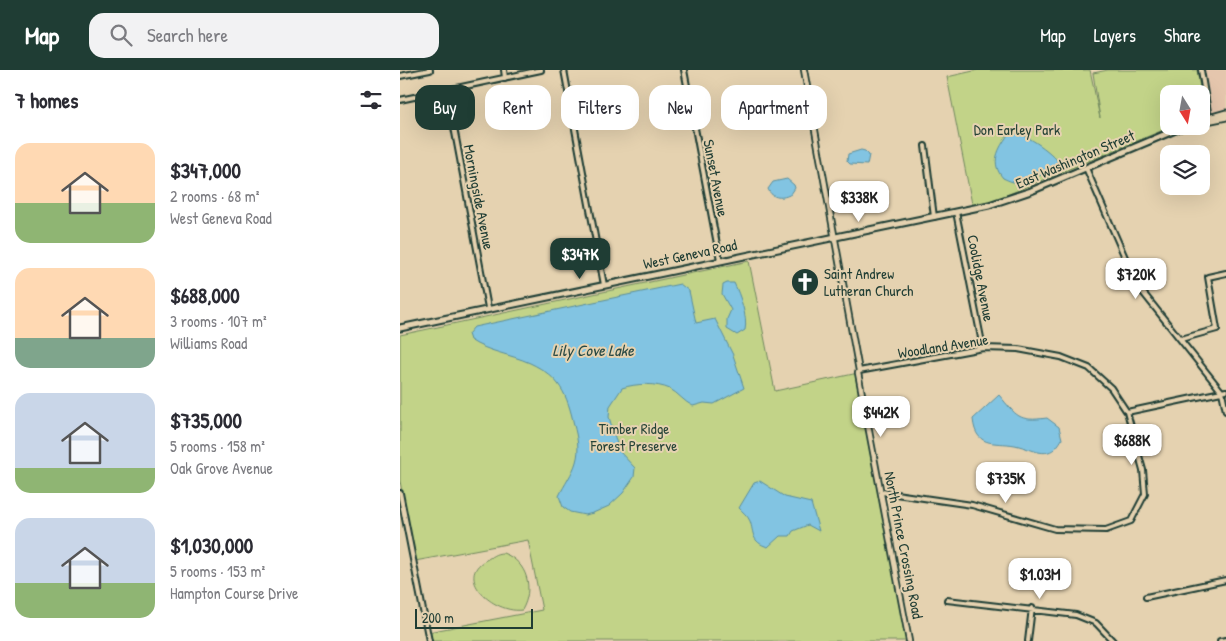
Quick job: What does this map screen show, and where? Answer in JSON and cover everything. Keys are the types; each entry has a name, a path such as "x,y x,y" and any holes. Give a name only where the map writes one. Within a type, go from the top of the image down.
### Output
{"main road":[{"path":"1210,118 1226,112"},
{"path":"1210,120 1226,117"},
{"name":"East Washington Street","path":"956,212 1012,198 1165,135"},
{"name":"West Geneva Road","path":"400,328 488,308 956,212"}],"street":[{"path":"400,76 430,70"},
{"path":"504,70 505,78"},
{"path":"471,85 541,70"},
{"path":"564,70 604,285"},
{"name":"Sunset Avenue","path":"684,70 720,260"},
{"name":"North Prince Crossing Road","path":"804,70 858,373 909,641"},
{"path":"1201,70 1204,85"},
{"path":"400,100 415,97"},
{"name":"Morningside Avenue","path":"455,130 488,308"},
{"path":"925,146 934,217"},
{"path":"1086,168 1136,283 1224,392 1226,411"},
{"name":"Coolidge Avenue","path":"956,212 983,348"},
{"path":"1181,339 1217,329 1208,277 1226,273"},
{"path":"1136,283 1151,277 1152,274"},
{"name":"Woodland Avenue","path":"859,371 983,348 1018,349 1061,357 1089,368 1111,388 1127,412 1143,470 1145,494 1131,521 1106,530 1055,529 972,505 882,492"},
{"path":"1127,412 1224,392"},
{"path":"400,493 428,641"},
{"path":"1146,597 1226,580"},
{"path":"947,600 1032,608 1087,618 1103,628 1113,641"},
{"path":"1028,641 1032,608"},
{"path":"1220,641 1226,640"}],"shaded area":[{"path":"1202,70 1226,70 1226,109 1210,114 1210,85 1205,85"}],"green space":[{"name":"Don Earley Park","path":"978,70 1090,70 1100,118 1093,73 1108,70 1197,70 1200,85 1160,85 1160,131 973,209 947,77"},
{"name":"Timber Ridge Forest Preserve","path":"749,261 775,391 858,373 909,641 430,641 428,632 542,610 528,540 415,561 400,481 400,335"},
{"path":"503,553 518,563 526,577 528,594 522,610 511,610 490,601 476,585 474,576 477,567 494,555"}],"water":[{"path":"1018,133 1037,143 1050,153 1056,158 1061,168 1054,169 1044,176 1035,174 1025,183 1012,182 1003,178 997,167 997,156 1008,135"},
{"path":"861,150 869,155 867,165 850,164 847,161 848,154"},
{"path":"787,179 795,188 791,194 785,197 772,195 768,189 773,182"},
{"path":"734,283 744,313 745,330 737,335 727,329 727,319 731,310 722,294 723,285"},
{"name":"Lily Cove Lake","path":"680,284 689,291 696,323 715,319 733,355 744,388 714,404 704,403 693,406 665,387 646,384 622,388 610,406 609,417 619,451 635,468 634,477 623,493 609,506 585,515 570,512 563,507 559,496 575,466 578,443 568,404 561,388 549,374 540,368 477,344 470,340 468,334 474,327"},
{"path":"999,395 1014,413 1019,416 1030,419 1047,418 1059,427 1062,439 1057,446 1053,450 1043,453 1011,444 989,442 978,436 973,419"},
{"path":"760,481 785,497 811,503 819,531 808,525 793,531 790,536 780,536 768,547 759,543 754,537 749,519 739,508 754,483"}],"place":[{"name":"Saint Andrew Lutheran Church","path":"805,282"}]}
